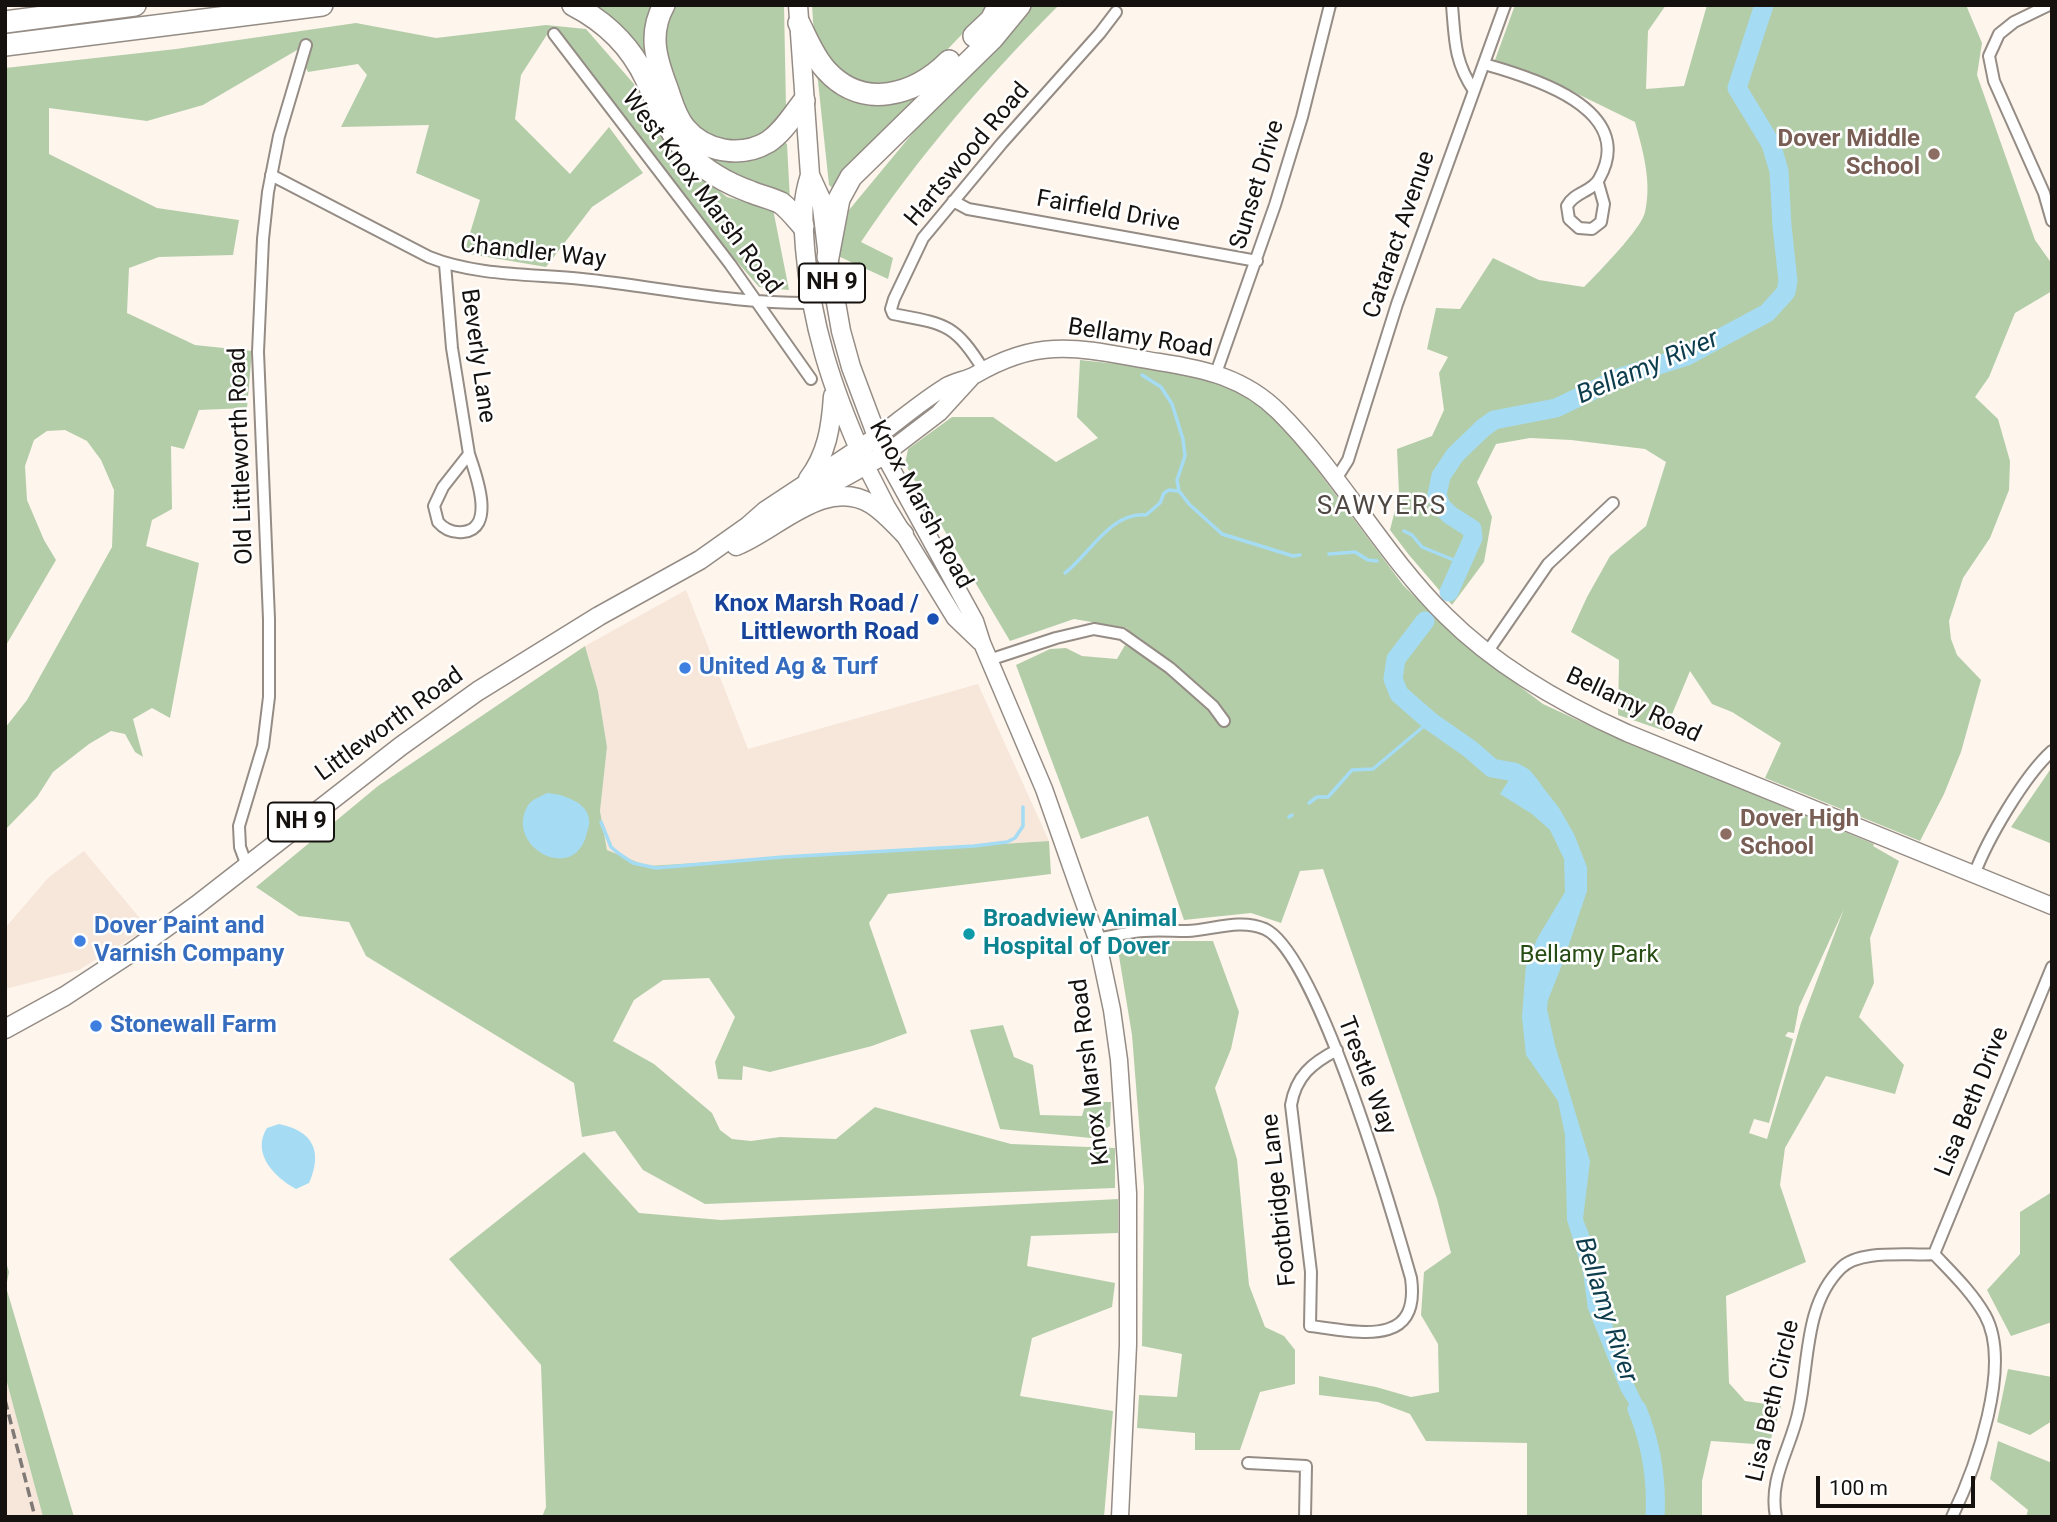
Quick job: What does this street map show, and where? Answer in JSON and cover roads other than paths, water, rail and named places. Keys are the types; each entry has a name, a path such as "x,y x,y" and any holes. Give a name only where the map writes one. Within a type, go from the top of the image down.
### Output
{"highway":[{"path":"39,17 74,5"},
{"path":"5,22 135,5"},
{"path":"5,45 322,5"},
{"path":"573,5 600,20 625,44 646,78 665,123 691,156 723,181 780,203 803,226"},
{"path":"664,5 654,31 656,58 675,112 684,127 697,139 712,148 730,151 757,147 780,132 804,101"},
{"path":"798,14 820,63 835,78 867,93 897,94 921,85 935,76 991,20 999,5"},
{"path":"828,257 839,199 851,177 992,39 1020,5"}],"main road":[{"name":"Knox Marsh Road","path":"798,14 810,175 821,199 841,331 851,366 884,454"},
{"name":"Knox Marsh Road","path":"810,175 802,199 812,303 833,389 862,458"},
{"name":"NH 9","path":"802,487 820,460 826,444 833,389"},
{"name":"Littleworth Road","path":"748,526 779,513 862,458 877,437"},
{"name":"Littleworth Road","path":"5,1029 65,996 132,952 401,746 478,691 599,616 700,560 802,487 862,458 884,454"},
{"path":"700,560 743,543 798,512 835,496 852,496 865,501 884,514 904,534"}],"street":[{"name":"Sunset Drive","path":"1216,373 1256,261 1302,117 1330,5"},
{"path":"1452,5 1458,61 1462,74 1474,91"},
{"name":"Cataract Avenue","path":"1336,479 1348,460 1397,304 1505,5"},
{"path":"2049,5 2014,22 1998,34 1989,56 1994,81 2044,193 2052,220"},
{"name":"Hartswood Road","path":"978,373 968,344 949,328 894,314 891,309 915,252 953,201 1116,12"},
{"name":"West Knox Marsh Road","path":"554,34 757,300 811,379"},
{"name":"Old Littleworth Road","path":"247,866 240,847 239,826 259,764 269,697 258,352 264,239 271,175 279,136 306,45"},
{"path":"1484,64 1569,96 1591,112 1604,133 1606,147 1606,159 1598,183"},
{"name":"Chandler Way","path":"271,175 407,247 445,264 757,300 812,303"},
{"name":"Fairfield Drive","path":"953,201 968,209 1256,261"},
{"name":"Beverly Lane","path":"445,264 452,348 469,454 481,489 482,505 480,518 470,530 461,532 451,530 438,522 434,506 443,487 469,454"},
{"name":"Bellamy Road","path":"877,437 948,384 1018,355 1054,349 1190,367 1236,380 1262,397 1293,427 1408,575 1447,618 1488,652 1541,688 1592,717 2052,906"},
{"name":"Bellamy Road","path":"884,454 939,412 978,373"},
{"name":"Knox Marsh Road","path":"884,454 975,621 1044,789 1097,939 1105,970 1119,1060 1127,1166 1128,1345 1120,1517"},
{"name":"Knox Marsh Road","path":"862,458 955,618 982,643"},
{"path":"1488,652 1548,564 1613,503"},
{"path":"989,660 1056,638 1094,629 1122,634 1170,668 1213,706 1224,721"},
{"path":"1973,875 2020,790 2052,751"},
{"name":"Trestle Way","path":"1097,939 1134,932 1186,931 1236,925 1262,928 1273,934 1289,952 1337,1051 1411,1278 1412,1304 1402,1322 1391,1329 1366,1333 1310,1326"},
{"name":"Lisa Beth Drive","path":"1934,1254 2052,967"},
{"name":"Footbridge Lane","path":"1310,1326 1309,1247 1291,1105 1293,1092 1304,1073 1337,1051"},
{"path":"1934,1254 1973,1297 1986,1317 1994,1339 1995,1358 1980,1446 1973,1470 1952,1517"},
{"name":"Lisa Beth Circle","path":"1776,1517 1773,1502 1776,1476 1800,1408 1807,1346 1827,1286 1842,1267 1864,1257 1934,1254"},
{"path":"1248,1463 1307,1466 1305,1517"}],"water":[{"path":"1514,772 1531,772 1559,808 1574,834 1587,867 1587,891 1547,1009 1555,1045 1590,1161 1583,1219 1595,1250 1607,1307 1624,1363 1642,1401 1647,1433 1621,1391 1588,1309 1583,1272 1567,1220 1565,1135 1558,1101 1526,1055 1522,1017 1526,965 1538,937 1565,892 1564,859 1550,830 1532,814 1500,794"},
{"path":"547,793 573,800 588,814 586,836 578,850 567,857 555,858 542,853 531,845 525,833 523,819 529,804"},
{"path":"279,1124 291,1127 307,1137 315,1152 309,1183 296,1189 273,1171 263,1155 263,1137 267,1128"}],"waterway":[{"name":"Bellamy River","path":"1449,592 1473,538 1472,529 1450,515 1441,506 1437,495 1441,476 1455,455 1483,428 1494,420 1556,408 1621,377 1687,356 1767,313 1786,292 1788,281 1779,171 1771,144 1737,88 1764,5"},
{"path":"1142,375 1161,387 1172,404 1183,439 1185,456 1177,480 1179,491 1189,504 1222,534 1293,556 1300,555"},
{"path":"1065,573 1111,527 1133,516 1146,515 1160,503 1164,493 1169,490 1178,491"},
{"path":"1404,531 1412,535 1422,547 1461,563"},
{"path":"1329,554 1355,552 1368,560 1377,561"},
{"name":"Bellamy River","path":"1425,621 1396,659 1393,679 1399,694 1492,768 1514,772 1523,777 1532,788"},
{"path":"1309,803 1317,797 1328,797 1352,770 1373,769 1430,721"},
{"path":"601,822 611,847 618,853 633,863 656,868 1007,842 1015,838 1023,826 1023,807"},
{"name":"Bellamy River","path":"1637,1409 1652,1462 1655,1517"}],"railway":[{"path":"5,1400 35,1517"}],"place":[{"name":"Dover Middle School","path":"1934,154"},
{"name":"Knox Marsh Road / Littleworth Road","path":"933,619"},
{"name":"United Ag & Turf","path":"685,668"},
{"name":"Dover High School","path":"1726,834"},
{"name":"Broadview Animal Hospital of Dover","path":"969,934"},
{"name":"Dover Paint and Varnish Company","path":"80,941"},
{"name":"Stonewall Farm","path":"96,1026"}],"district":[{"name":"SAWYERS","path":"1382,507"}],"park label":[{"name":"Bellamy Park","path":"1589,956"}]}
